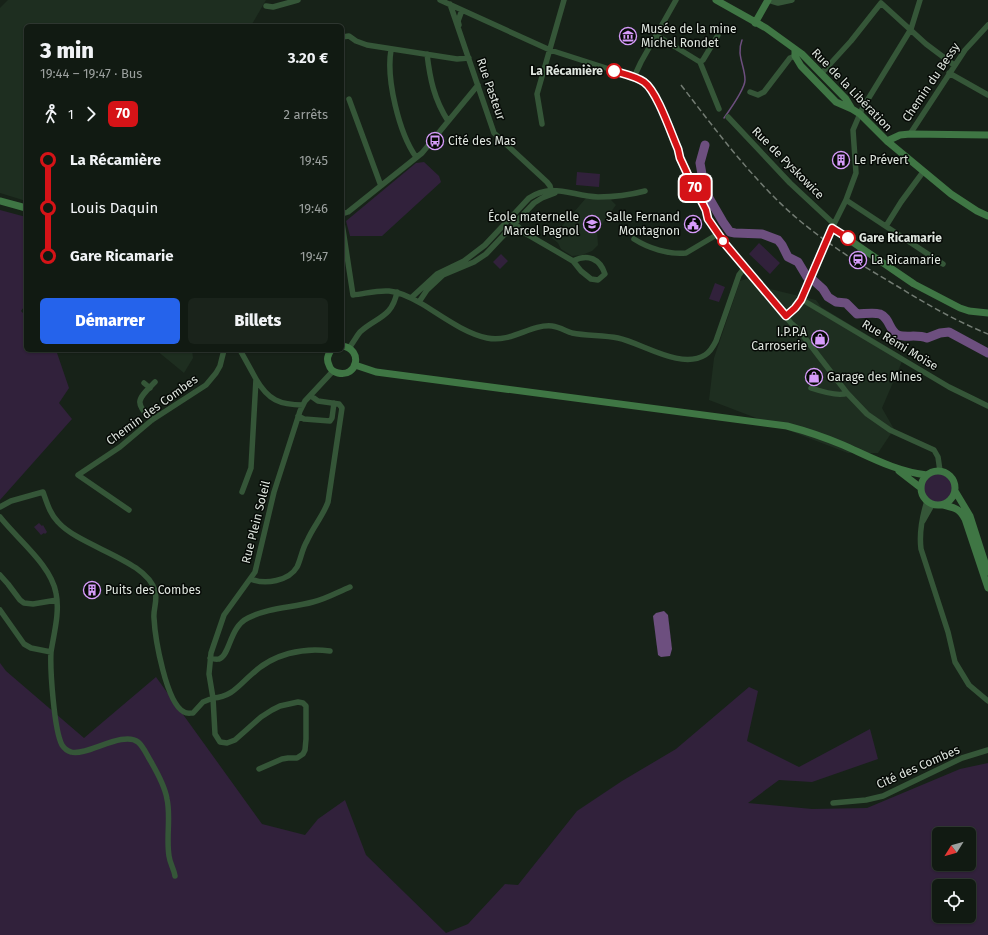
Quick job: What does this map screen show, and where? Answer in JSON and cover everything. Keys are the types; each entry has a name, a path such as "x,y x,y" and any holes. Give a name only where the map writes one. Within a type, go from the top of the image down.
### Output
{"main road":[{"name":"Rue de la Libération","path":"716,0 774,34 795,53 802,54 846,99 852,109 860,114 886,141 951,194 977,211 988,216"},
{"path":"755,23 768,0"},
{"path":"795,53 800,65 836,102 852,109"},
{"path":"886,141 900,134 988,135"},
{"path":"0,201 24,207"},
{"path":"833,226 914,284 960,308 969,311 988,313"},
{"path":"329,352 329,366 333,371 345,373 351,370 355,365 355,356 346,347"},
{"path":"355,365 376,372 787,426 820,435 894,468 915,474 927,475"},
{"path":"894,468 921,488"},
{"path":"943,505 949,502 953,497 955,486 950,476 940,471 933,472 924,478 921,493 930,503 954,507 960,511 965,519 988,588"},
{"path":"955,491 970,516 988,572"}],"street":[{"path":"266,6 273,7 298,0"},
{"path":"440,0 448,2 462,10 550,50 634,77 645,83 655,96 678,149 680,158 706,210 708,219 718,234 798,329 862,409 882,425 934,450 938,457 940,471"},
{"path":"542,124 537,94 564,0"},
{"path":"634,77 637,68 676,0"},
{"path":"768,0 778,3 792,0"},
{"path":"786,316 801,300 846,200 856,173 853,130 862,109 910,29 920,0"},
{"name":"Rue Pasteur","path":"448,2 460,32 494,133 547,182 552,192"},
{"path":"821,74 851,41 881,3 926,44 954,65"},
{"name":"Rue Pasteur","path":"460,32 458,21 462,10"},
{"name":"Chemin du Bessy","path":"910,134 954,65 965,50 988,26"},
{"path":"656,35 700,62 719,109"},
{"path":"700,62 703,60 718,35"},
{"path":"344,37 349,36 356,41 367,45 391,50 457,59 469,58"},
{"path":"391,50 389,61 390,77 400,122 409,148 416,157"},
{"path":"750,92 760,94 769,87 795,53"},
{"path":"427,54 430,79 441,109 448,121"},
{"path":"949,73 988,95"},
{"path":"344,213 348,212 422,153 478,85"},
{"path":"349,99 381,186"},
{"name":"Rue de Pyskowice","path":"728,117 833,226"},
{"path":"886,226 923,172"},
{"path":"411,298 437,274 471,257 485,245 529,198 538,192 561,191 598,197 645,191"},
{"path":"419,302 427,290 442,275 474,262 486,254 534,203 552,192"},
{"path":"846,200 943,264"},
{"path":"510,219 525,233 573,261 581,271 591,279 598,280 605,274 598,261 585,257 573,261"},
{"path":"634,239 643,245 682,254 718,234"},
{"path":"344,237 352,295 388,291 397,292 419,302 464,329 485,338 508,338 540,327 552,326 572,333 619,338 680,359 695,359 704,355 711,349 716,341 739,275 745,267"},
{"path":"346,347 360,333 387,314 395,303 397,292"},
{"name":"Rue Rémi Moïse","path":"801,300 949,387 988,406"},
{"name":"Chemin des Combes","path":"129,510 78,475 120,447 152,420 211,381 220,366 224,352"},
{"path":"241,352 256,380 272,399 282,403 303,405"},
{"name":"Rue Plein Soleil","path":"259,769 282,759 297,758 303,754 306,739 306,706 303,703 298,702 280,706 261,716 235,740 227,743 220,742 215,734 213,698 209,674 210,658 224,616 255,572 274,492 298,416 303,405 333,371"},
{"path":"242,492 251,468 256,380"},
{"path":"152,420 142,410 140,401 155,382"},
{"path":"144,383 150,388"},
{"path":"811,388 843,395 848,393"},
{"path":"251,579 270,582 287,576 293,572 298,564 306,542 324,513 328,502 342,408 339,404 318,401 311,396"},
{"path":"298,416 304,419 325,422 330,421 332,418 334,403"},
{"path":"0,506 11,501 43,492 52,514 63,528 76,537 135,567 153,584 156,596 154,620 161,665 166,684 181,710 187,713 193,713 203,702 213,698 223,697 234,691 259,668 280,656 310,650 321,649 330,651"},
{"path":"930,503 922,521 919,538 920,549 948,632 955,662 969,685 988,701"},
{"path":"0,517 46,568 54,584 57,600 51,652 51,668 57,726 61,743 67,750 75,753 117,740 131,740 139,742 152,763 168,799 169,857 175,876"},
{"path":"0,575 24,603 34,604 57,600"},
{"path":"210,658 217,659 223,656 236,628 248,618 276,608 318,601 350,587"},
{"path":"0,610 24,644 32,648 51,652"},
{"name":"Cité des Combes","path":"833,803 866,800 883,796 962,758 988,750"}],"shaded area":[{"path":"8,0 266,0 252,24 24,24 24,200 0,193 0,8"},
{"path":"424,162 439,176 441,182 382,236 350,236 346,221 416,163"},
{"path":"577,172 600,174 599,187 576,185"},
{"path":"586,198 611,200 616,205 597,230 598,245 592,251 582,255 572,256 561,249 558,243 552,238 558,231 556,230 560,225 562,226"},
{"path":"0,210 24,216 24,307 21,311 24,314 24,352 57,352 69,388 59,403 72,419 0,500"},
{"path":"759,243 780,263 770,274 749,254"},
{"path":"501,254 508,261 500,269 493,262"},
{"path":"758,275 770,289 816,300 821,307 904,357 882,408 894,429 878,453 848,453 709,400 714,358 740,281"},
{"path":"715,283 725,287 719,302 709,299"},
{"path":"158,352 192,352 193,358 184,373"},
{"path":"938,473 944,474 952,482 952,494 944,502 938,503 932,502 924,494 923,488 924,482 932,474"},
{"path":"39,523 42,526 43,525 47,532 45,534 44,533 41,535 34,527"},
{"path":"664,611 668,615 672,649 670,656 661,657 658,655 653,616 656,613"},
{"path":"0,663 6,671 84,738 156,677 262,824 305,835 318,819 345,800 366,855 446,933 468,924 505,884 518,885 577,811 622,781 676,749 749,687 758,691 747,741 799,767 870,729 878,759 812,782 779,780 748,803 812,809 867,808 960,769 988,763 988,935 0,935"}],"waterway":[{"path":"724,118 736,99 745,80 740,56 740,45 742,40"},
{"path":"705,145 700,163 705,191 730,232 762,234 778,240 788,257 798,262 807,277"},
{"path":"813,280 823,289 828,297 836,302 846,303 857,314 880,314 886,318 893,331 898,335 927,338 940,333 949,332 988,353"}],"railway":[{"path":"681,85 727,144 789,212 818,235 865,267 930,306 988,334"}],"bus line":[{"name":"70","path":"614,71 634,77 645,83 655,96 678,149 680,158 706,210 708,219 726,245 786,316 801,300 832,228 848,238"}],"place":[{"name":"Musée de la mine Michel Rondet","path":"628,36"},
{"name":"La Récamière","path":"614,71"},
{"name":"Cité des Mas","path":"435,141"},
{"name":"Le Prévert","path":"841,160"},
{"name":"École maternelle Marcel Pagnol","path":"592,224"},
{"name":"Salle Fernand Montagnon","path":"693,224"},
{"name":"Gare Ricamarie","path":"848,238"},
{"name":"La Ricamarie","path":"858,260"},
{"name":"I.P.P.A Carroserie","path":"820,339"},
{"name":"Garage des Mines","path":"814,377"},
{"name":"Puits des Combes","path":"92,590"}]}
